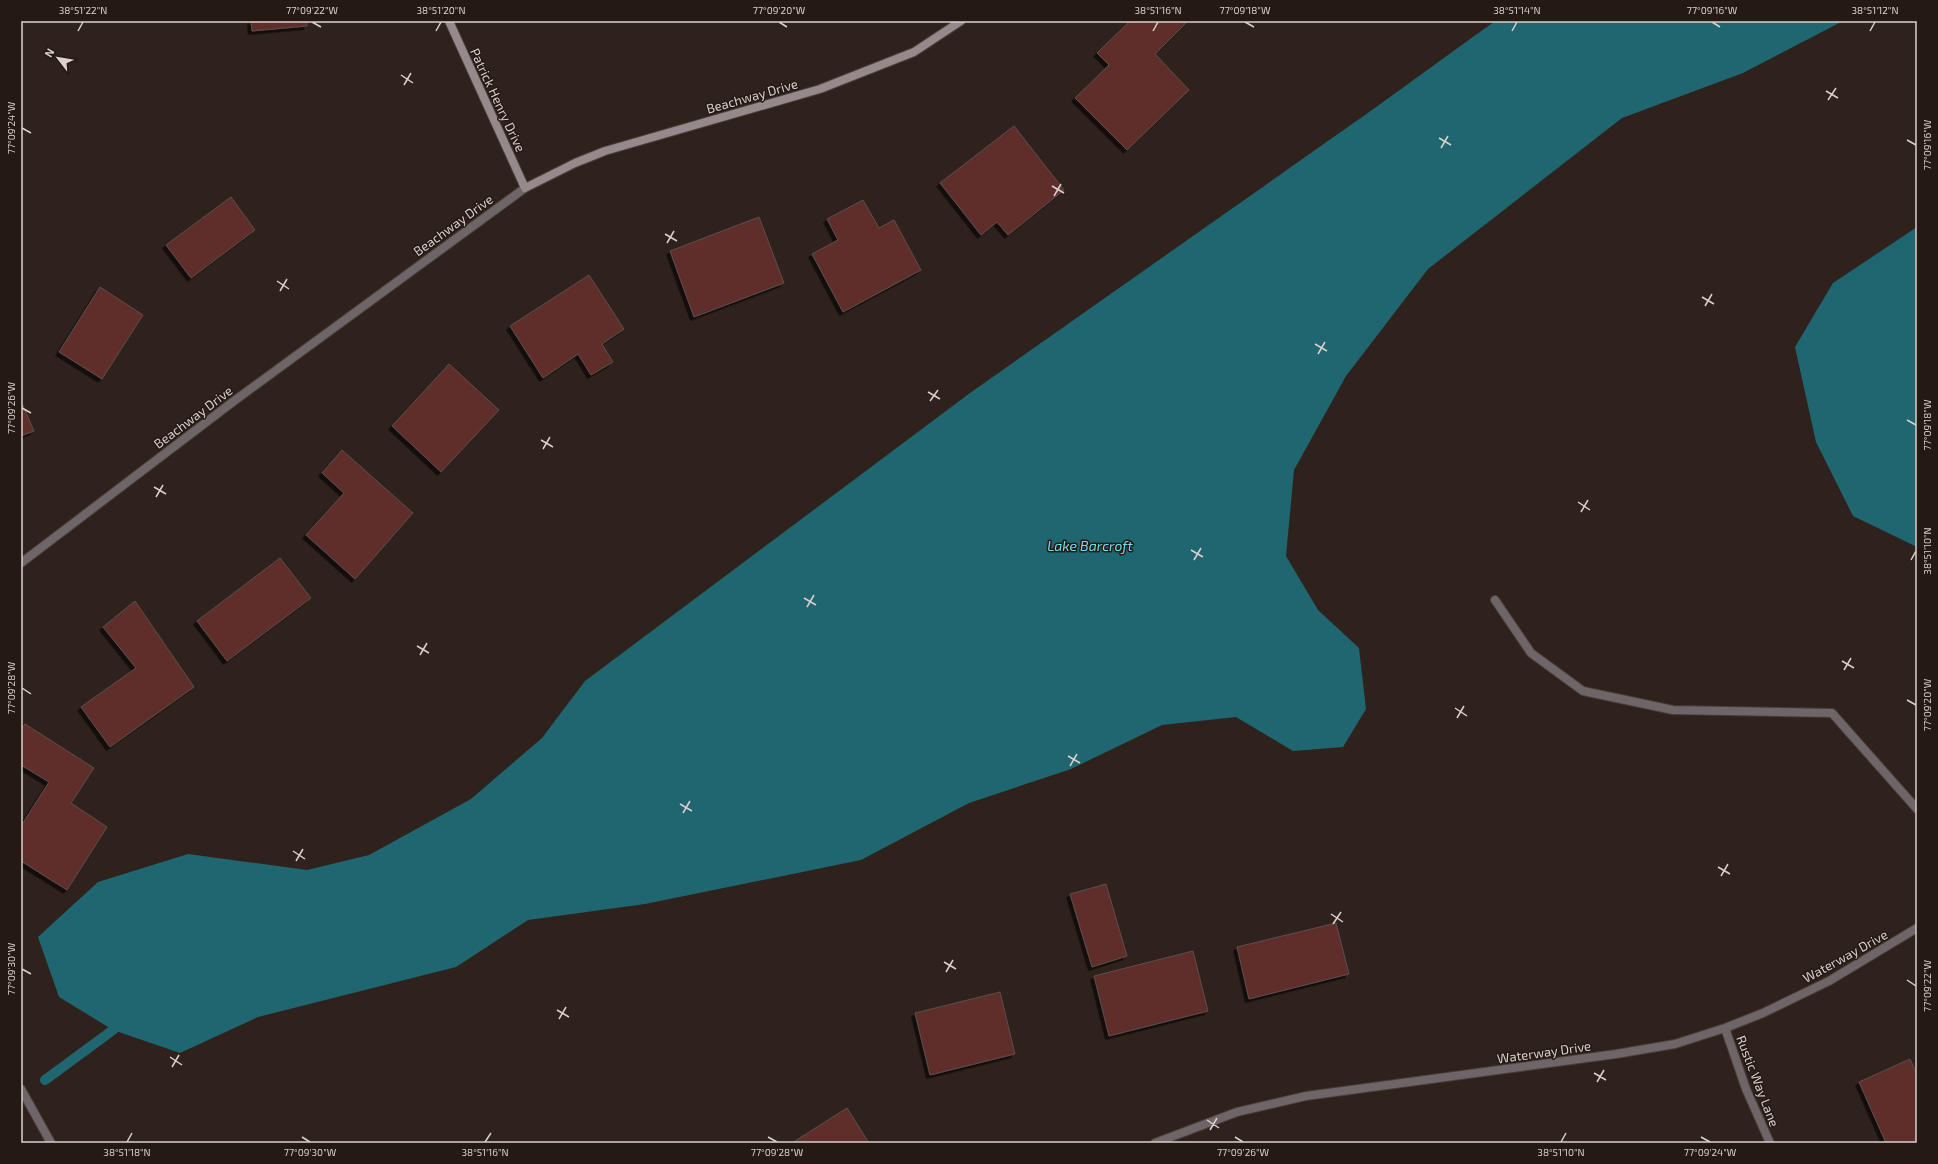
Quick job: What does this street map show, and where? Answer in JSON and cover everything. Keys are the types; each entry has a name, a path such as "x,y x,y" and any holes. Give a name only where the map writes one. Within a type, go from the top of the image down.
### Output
{"street":[{"name":"Patrick Henry Drive","path":"449,21 525,188"},
{"name":"Beachway Drive","path":"21,563 234,401 525,188 575,163 605,151 827,86 914,52 961,21"},
{"path":"1495,600 1531,653 1583,691 1673,710 1832,713 1917,809"},
{"name":"Waterway Drive","path":"1155,1143 1237,1112 1306,1096 1616,1054 1675,1044 1725,1028 1763,1013 1829,981 1917,928"},
{"name":"Rustic Way Lane","path":"1725,1028 1746,1089 1770,1143"},
{"path":"21,1089 51,1143"}],"water":[{"name":"Lake Barcroft","path":"1495,21 1843,21 1743,73 1622,118 1428,269 1346,376 1294,470 1286,556 1318,610 1359,648 1366,709 1343,747 1293,751 1236,717 1162,725 1071,769 969,803 861,860 645,904 528,920 456,967 258,1017 180,1053 113,1030 59,997 38,937 98,882 188,854 307,870 369,855 471,799 542,738 585,681 970,393 1372,110"},
{"path":"1917,227 1917,547 1853,516 1816,442 1795,347 1833,283"}],"building":[{"path":"251,21 307,21 307,26 252,31"},
{"path":"1130,21 1184,21 1186,23 1155,54 1189,90 1127,150 1075,98 1109,65 1097,53"},
{"path":"1014,126 1064,190 1008,235 997,222 981,235 940,183"},
{"path":"231,197 255,230 191,278 166,245"},
{"path":"863,200 879,228 894,220 921,270 843,312 812,254 838,240 827,219"},
{"path":"759,217 784,283 694,317 670,251"},
{"path":"589,275 624,329 602,344 613,362 591,375 578,354 543,378 510,326"},
{"path":"100,287 143,315 102,379 59,352"},
{"path":"449,364 499,410 441,472 392,426"},
{"path":"21,401 34,431 21,436"},
{"path":"342,450 413,513 355,579 306,535 344,493 322,473"},
{"path":"280,558 311,598 227,661 197,621"},
{"path":"135,601 194,687 110,747 81,707 136,668 103,627"},
{"path":"25,724 94,768 71,803 107,827 67,890 21,861 21,826 49,782 21,765 21,729"},
{"path":"1106,884 1127,956 1092,967 1070,894"},
{"path":"1336,923 1349,974 1249,999 1237,947"},
{"path":"1193,951 1208,1011 1109,1036 1094,976"},
{"path":"1000,992 1015,1054 930,1075 915,1013"},
{"path":"1910,1059 1917,1074 1917,1143 1886,1143 1859,1082"},
{"path":"847,1108 869,1143 796,1143 795,1141"}],"waterway":[{"path":"45,1080 113,1030"}]}
